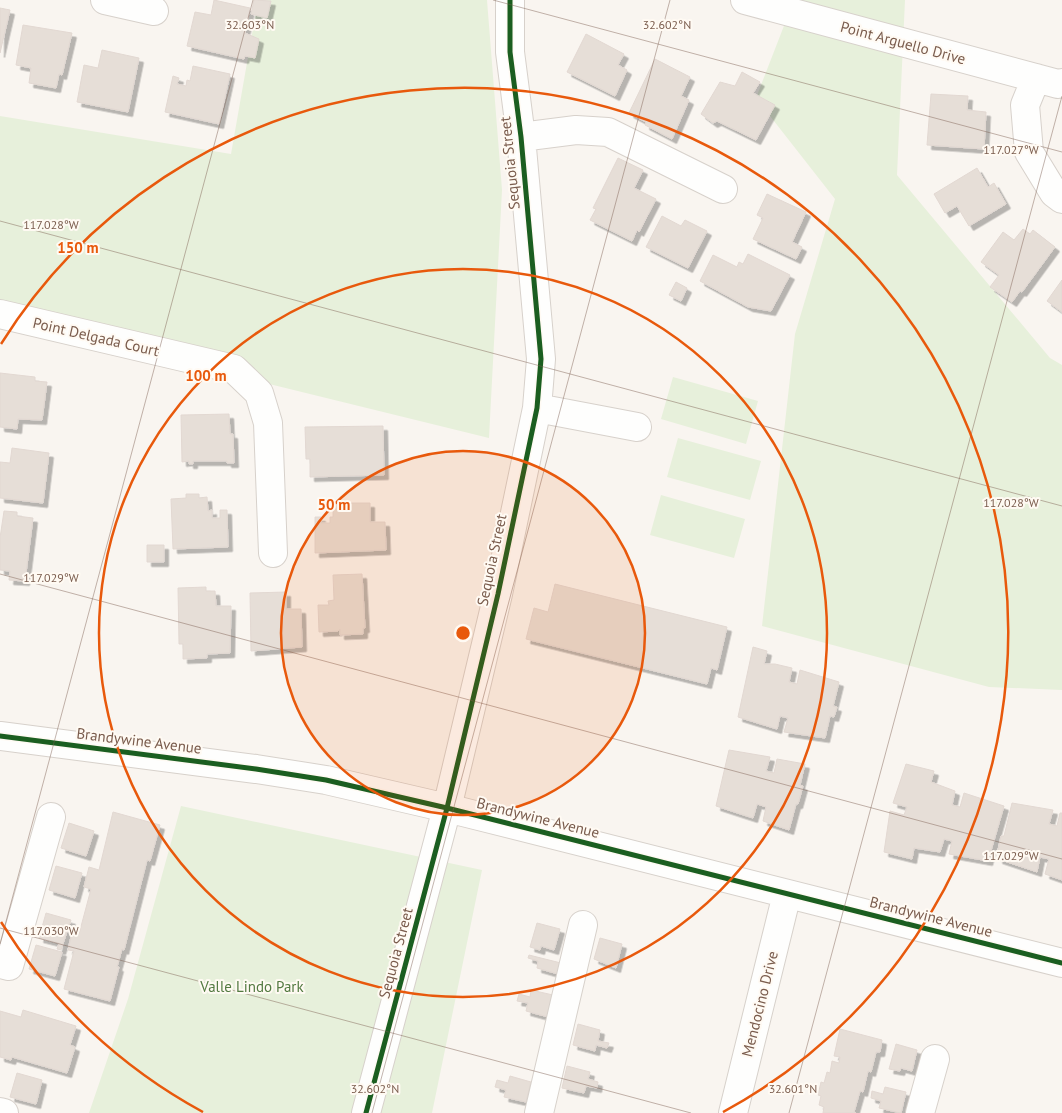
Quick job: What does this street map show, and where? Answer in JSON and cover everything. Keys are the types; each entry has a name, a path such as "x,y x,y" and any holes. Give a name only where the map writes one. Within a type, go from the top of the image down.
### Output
{"street":[{"path":"105,0 154,12"},
{"name":"Sequoia Street","path":"366,1113 447,808 498,594 538,408 541,360 521,137 510,52 510,0"},
{"name":"Point Arguello Drive","path":"745,0 1036,78 1062,83"},
{"path":"1036,78 1025,105 1029,152 1054,193 1062,199"},
{"path":"521,137 576,130 608,132 723,190"},
{"name":"Point Delgada Court","path":"0,314 234,369 260,393 268,422 273,553"},
{"path":"538,408 637,427"},
{"name":"Brandywine Avenue","path":"0,736 264,770 326,780 447,808 1062,963"},
{"path":"0,964 9,966 50,817"},
{"name":"Mendocino Drive","path":"733,1113 787,894"},
{"path":"538,1113 583,925"},
{"path":"920,1113 935,1059"}],"green space":[{"path":"258,0 487,0 502,190 489,438 0,318 0,116 231,154"},
{"path":"794,0 905,0 897,175 1050,358 1062,365 1062,690 989,687 762,626 795,334 835,199 756,98"},
{"path":"673,377 758,401 746,444 661,419"},
{"path":"678,438 761,461 750,500 667,477"},
{"path":"661,495 745,519 734,558 650,535"},
{"name":"Valle Lindo Park","path":"181,806 482,870 432,1113 89,1113 128,999"}],"building":[{"path":"214,0 250,8 245,33 259,39 255,58 245,56 244,59 187,46 195,12 211,15"},
{"path":"254,0 271,1 267,18 251,14"},
{"path":"0,8 10,10 0,53"},
{"path":"23,25 72,33 62,75 59,74 56,88 29,83 31,68 16,65"},
{"path":"586,34 624,54 618,65 627,70 615,96 567,72"},
{"path":"102,50 139,58 128,112 77,102 84,65 98,68"},
{"path":"655,59 690,77 681,96 689,100 672,139 645,125 646,122 629,113"},
{"path":"193,66 230,74 219,124 165,112 173,76 179,78 177,84 186,86 187,80 190,81"},
{"path":"742,72 760,82 753,93 775,105 756,140 717,121 713,123 701,114 720,82 735,86"},
{"path":"931,94 968,96 967,110 986,112 984,149 927,145"},
{"path":"618,158 643,170 634,188 656,199 639,232 637,230 632,241 590,220 596,209 593,208"},
{"path":"977,168 988,187 994,183 1006,204 969,226 957,206 945,213 934,194"},
{"path":"767,194 806,212 792,242 802,247 796,259 753,239 763,218 757,215"},
{"path":"662,216 681,226 685,220 707,231 688,268 646,247"},
{"path":"1023,229 1030,234 1033,230 1055,247 1022,292 1020,291 1012,302 990,287 999,275 981,262 1003,232 1014,240"},
{"path":"748,254 790,275 771,311 748,307 700,281 713,255 737,267 739,262 743,264"},
{"path":"1062,280 1062,312 1047,301"},
{"path":"676,282 687,288 681,301 669,295"},
{"path":"0,373 35,377 35,381 47,382 42,420 18,419 17,429 0,427"},
{"path":"229,414 230,434 233,434 234,463 227,463 227,461 193,461 193,464 189,464 189,461 182,462 181,415"},
{"path":"383,426 384,475 310,477 310,459 306,459 305,427"},
{"path":"12,448 49,453 43,503 0,498 0,462 10,463"},
{"path":"186,494 199,494 199,498 207,497 208,511 212,510 212,518 220,518 220,510 227,510 228,547 173,549 171,499 186,498"},
{"path":"333,503 370,503 370,522 385,522 386,550 315,553 315,517 321,517 321,523 330,523 330,517 333,517"},
{"path":"4,511 17,512 17,516 33,518 25,581 9,580 10,571 0,570 0,538"},
{"path":"147,545 164,545 164,562 147,562"},
{"path":"362,574 365,628 363,628 363,634 340,635 340,629 338,631 319,632 318,605 329,605 328,601 334,600 333,575"},
{"path":"555,584 727,627 717,670 711,668 707,684 526,639 534,608 548,612"},
{"path":"206,587 206,591 215,591 216,606 231,606 230,653 207,654 207,658 183,659 183,644 179,644 178,588"},
{"path":"286,592 286,609 301,609 302,647 251,651 250,593"},
{"path":"753,647 767,651 764,664 775,664 792,668 789,682 797,684 800,670 839,682 833,706 837,707 834,717 830,716 825,738 784,732 788,718 780,716 777,729 738,717"},
{"path":"729,750 770,757 766,771 774,773 777,759 805,764 800,785 803,786 789,830 763,821 766,807 757,804 753,818 716,806"},
{"path":"906,764 934,771 931,782 955,791 952,805 960,807 964,793 1004,806 988,861 949,854 952,841 944,839 940,852 914,848 912,859 884,852 890,811 904,815 907,807 893,803"},
{"path":"1012,803 1053,810 1049,824 1057,826 1060,813 1062,813 1062,880 1045,874 1049,859 1040,857 1037,872 998,859 1001,836 1004,836"},
{"path":"113,812 160,825 150,861 147,860 124,950 122,949 117,967 119,967 110,1001 64,989 74,951 68,950 72,932 79,934 91,889 84,887 89,867 99,870"},
{"path":"69,823 94,831 86,856 61,848"},
{"path":"56,866 82,873 75,898 49,890"},
{"path":"46,913 71,920 61,950 57,949 59,943 39,938"},
{"path":"537,923 560,929 554,950 541,946 540,950 530,947"},
{"path":"600,938 622,944 616,968 594,959"},
{"path":"36,945 62,952 55,976 29,969"},
{"path":"529,955 561,963 558,974 537,968 538,961 528,958"},
{"path":"531,990 553,995 548,1017 526,1011 528,1003 517,1001 519,994 530,997"},
{"path":"23,1010 76,1026 70,1045 75,1047 67,1073 12,1057 11,1060 0,1057 0,1011 21,1017"},
{"path":"578,1024 600,1030 598,1041 609,1043 607,1048 596,1045 595,1051 573,1045"},
{"path":"840,1029 882,1040 880,1052 876,1052 871,1072 868,1071 863,1092 860,1091 854,1112 856,1113 823,1113 824,1107 819,1105 821,1096 818,1095 821,1082 824,1083 827,1072 830,1073 832,1061 839,1063 840,1057 834,1056"},
{"path":"896,1044 917,1050 912,1071 901,1068 900,1071 889,1069"},
{"path":"567,1066 590,1072 588,1079 598,1082 597,1088 586,1086 584,1093 562,1088"},
{"path":"17,1073 42,1080 36,1104 10,1097"},
{"path":"510,1076 531,1082 526,1102 504,1097 506,1090 495,1087 497,1080 508,1083"},
{"path":"885,1087 906,1092 901,1113 879,1108 881,1101 871,1098 872,1091 883,1094"}],"cycle path":[{"path":"366,1113 447,808 498,594 537,408 541,359 521,137 510,52 510,0"},
{"path":"0,736 256,769 326,780 447,808 1062,963"}]}
